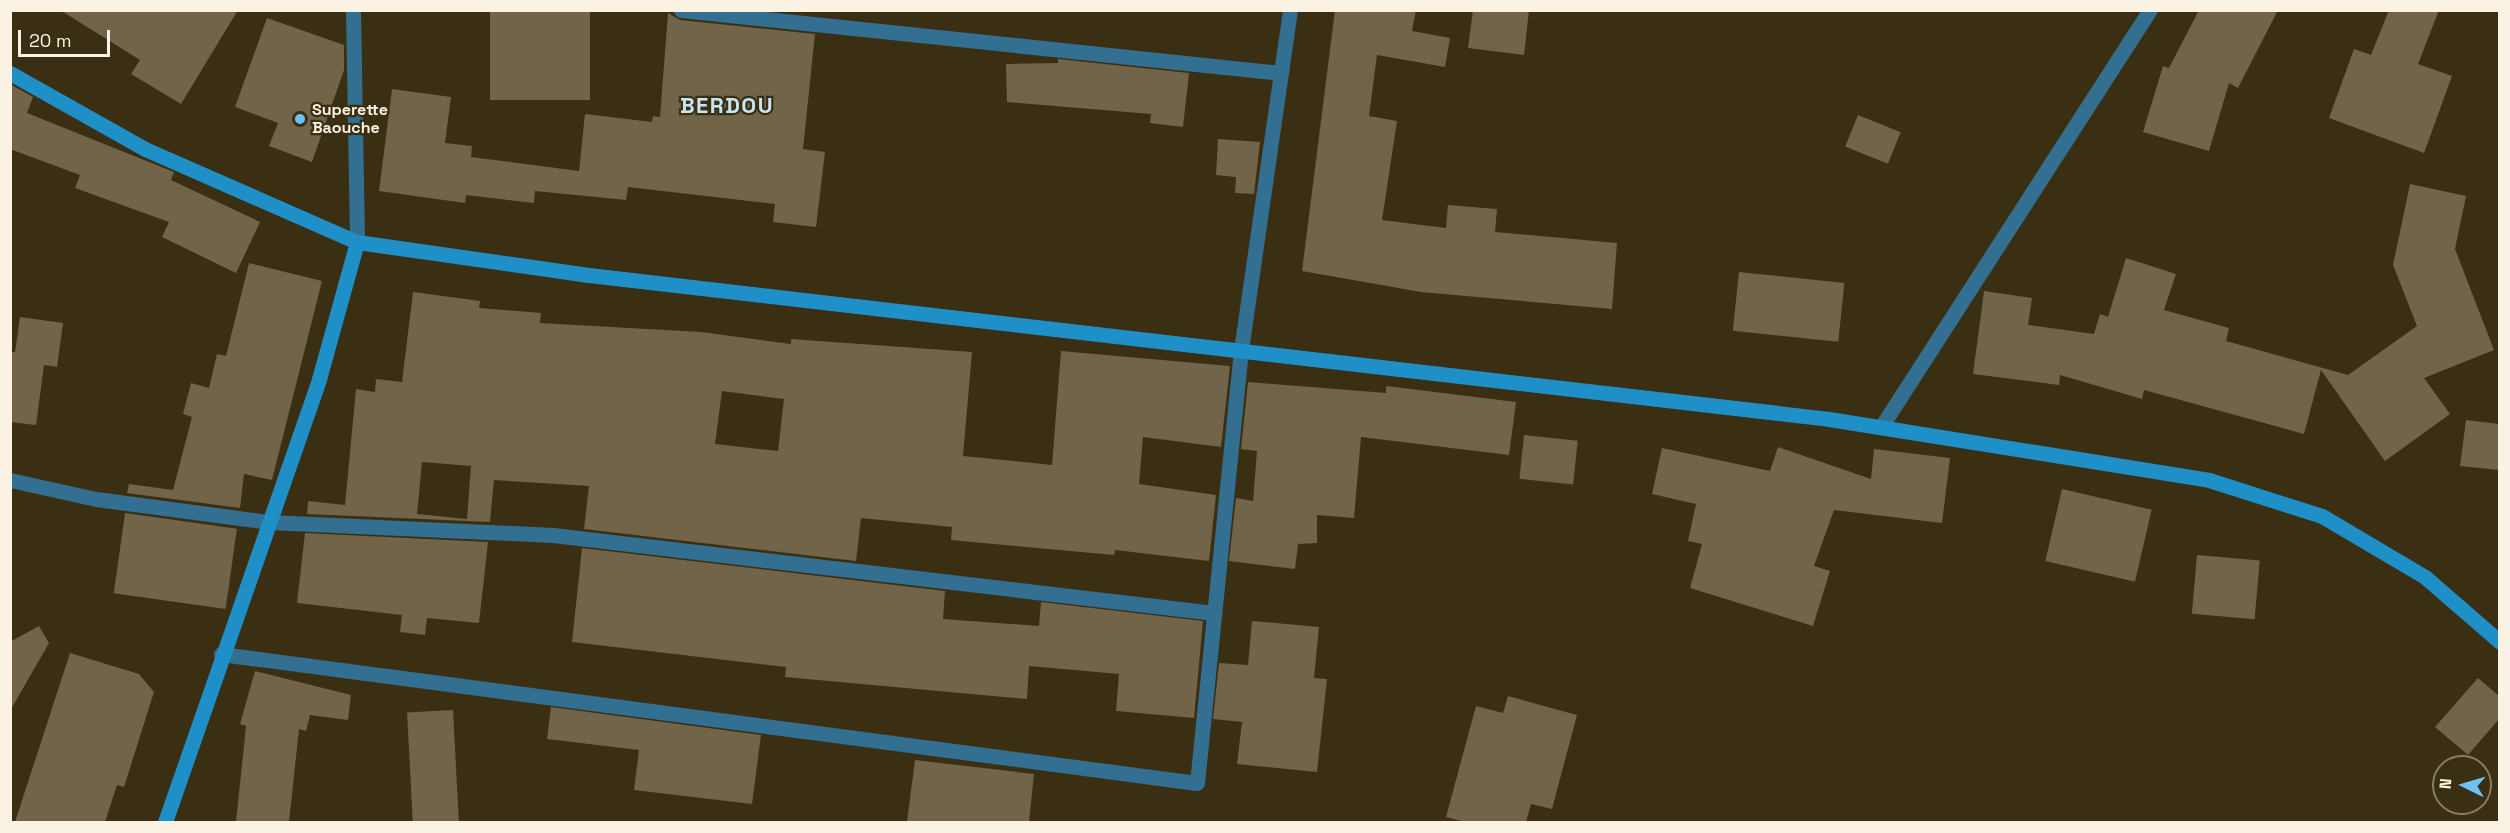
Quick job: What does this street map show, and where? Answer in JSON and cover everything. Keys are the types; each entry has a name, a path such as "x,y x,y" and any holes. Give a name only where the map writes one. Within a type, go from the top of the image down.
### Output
{"main road":[{"path":"10,73 145,149 357,242 589,274 1881,427 2209,480 2322,516 2425,577 2499,642"},
{"path":"165,822 221,654 319,379 357,242"}],"street":[{"path":"353,10 357,242"},
{"path":"681,10 1281,73"},
{"path":"221,654 1197,783 1241,350 1290,10"},
{"path":"1881,427 2150,10"},
{"path":"10,480 96,499 269,522 553,536 1214,613"}],"building":[{"path":"60,10 238,10 181,104 131,74 140,60"},
{"path":"490,10 590,10 590,100 490,100"},
{"path":"1335,10 1416,10 1412,31 1450,38 1445,67 1377,55 1369,116 1397,121 1382,220 1446,228 1448,205 1497,209 1495,232 1617,243 1612,309 1421,292 1302,271"},
{"path":"1473,10 1529,10 1524,55 1468,48"},
{"path":"2199,10 2278,10 2238,88 2229,83 2209,151 2143,132 2163,66 2169,68"},
{"path":"2389,10 2439,10 2418,64 2452,76 2424,153 2329,118 2354,49 2371,55"},
{"path":"668,13 680,20 815,34 803,149 825,152 816,227 773,222 775,204 628,187 626,200 535,191 534,203 466,195 465,203 379,191 392,89 451,97 445,143 472,146 471,157 579,171 585,114 652,122 653,116 660,117"},
{"path":"267,18 344,45 344,70 312,162 269,146 278,123 235,107"},
{"path":"1058,59 1189,73 1183,127 1150,123 1151,114 1007,102 1006,64 1058,63"},
{"path":"10,84 33,97 27,113 174,172 171,180 260,222 236,273 162,237 169,222 75,188 80,175 10,149"},
{"path":"1858,115 1901,132 1888,164 1845,147"},
{"path":"1218,139 1260,142 1254,194 1235,193 1236,177 1216,175"},
{"path":"2410,184 2466,196 2455,249 2494,350 2424,378 2450,414 2385,461 2321,370 2304,434 2144,390 2142,399 2060,375 2059,385 1973,374 1984,291 2032,298 2028,325 2094,334 2100,314 2108,317 2126,258 2176,274 2164,310 2229,328 2226,341 2348,375 2417,326 2393,265"},
{"path":"249,263 322,281 272,480 244,474 240,508 127,493 129,484 173,490 192,417 183,414 191,383 209,388 217,354 226,356"},
{"path":"1739,272 1844,283 1838,342 1733,331"},
{"path":"413,292 480,301 479,308 541,313 540,323 701,332 791,344 791,339 972,352 963,456 1052,465 1061,351 1230,366 1221,447 1143,437 1139,484 1216,495 1209,561 1115,550 1114,555 951,540 952,527 861,518 856,561 584,529 589,486 494,480 490,522 307,514 308,501 345,505 356,389 375,392 376,379 402,382","holes":["722,391 784,399 778,451 715,444","422,462 471,466 467,519 417,514"]},
{"path":"20,317 63,323 57,367 44,365 36,425 10,422 10,352 15,352"},
{"path":"1248,382 1386,393 1386,386 1516,402 1509,455 1361,437 1354,518 1317,515 1317,543 1298,544 1295,569 1229,561 1236,498 1253,501 1257,451 1241,449"},
{"path":"2466,420 2499,424 2499,470 2460,466"},
{"path":"1524,435 1578,441 1573,484 1519,479"},
{"path":"1778,447 1871,479 1874,449 1950,458 1942,523 1834,510 1814,566 1830,571 1813,626 1690,588 1702,544 1688,541 1696,504 1652,494 1662,448 1770,471"},
{"path":"2062,489 2152,510 2135,582 2045,561"},
{"path":"125,513 237,529 226,609 114,593"},
{"path":"305,533 488,542 479,623 427,618 425,635 400,632 402,615 297,603"},
{"path":"582,548 945,591 943,619 1039,626 1041,602 1203,621 1194,718 1116,711 1119,674 1029,666 1027,699 785,677 786,667 572,642"},
{"path":"2197,555 2260,560 2255,619 2192,614"},
{"path":"1252,621 1319,627 1314,678 1327,679 1317,772 1237,764 1242,722 1213,719 1219,663 1248,665"},
{"path":"39,626 49,643 10,711 10,642"},
{"path":"70,653 139,674 154,692 124,787 117,785 105,822 15,822"},
{"path":"255,671 351,695 348,720 310,715 306,731 299,729 289,822 236,822 246,726 240,724"},
{"path":"2478,678 2499,696 2499,719 2468,755 2435,727"},
{"path":"1508,696 1577,715 1552,809 1531,804 1526,822 1465,822 1446,817 1476,706 1503,713"},
{"path":"551,707 761,735 752,804 634,790 639,750 547,739"},
{"path":"453,710 459,822 413,822 407,712"},
{"path":"915,760 1034,774 1029,822 907,822"}],"place":[{"name":"Superette Baouche","path":"300,119"}],"district":[{"name":"BERDOU","path":"727,106"}]}
